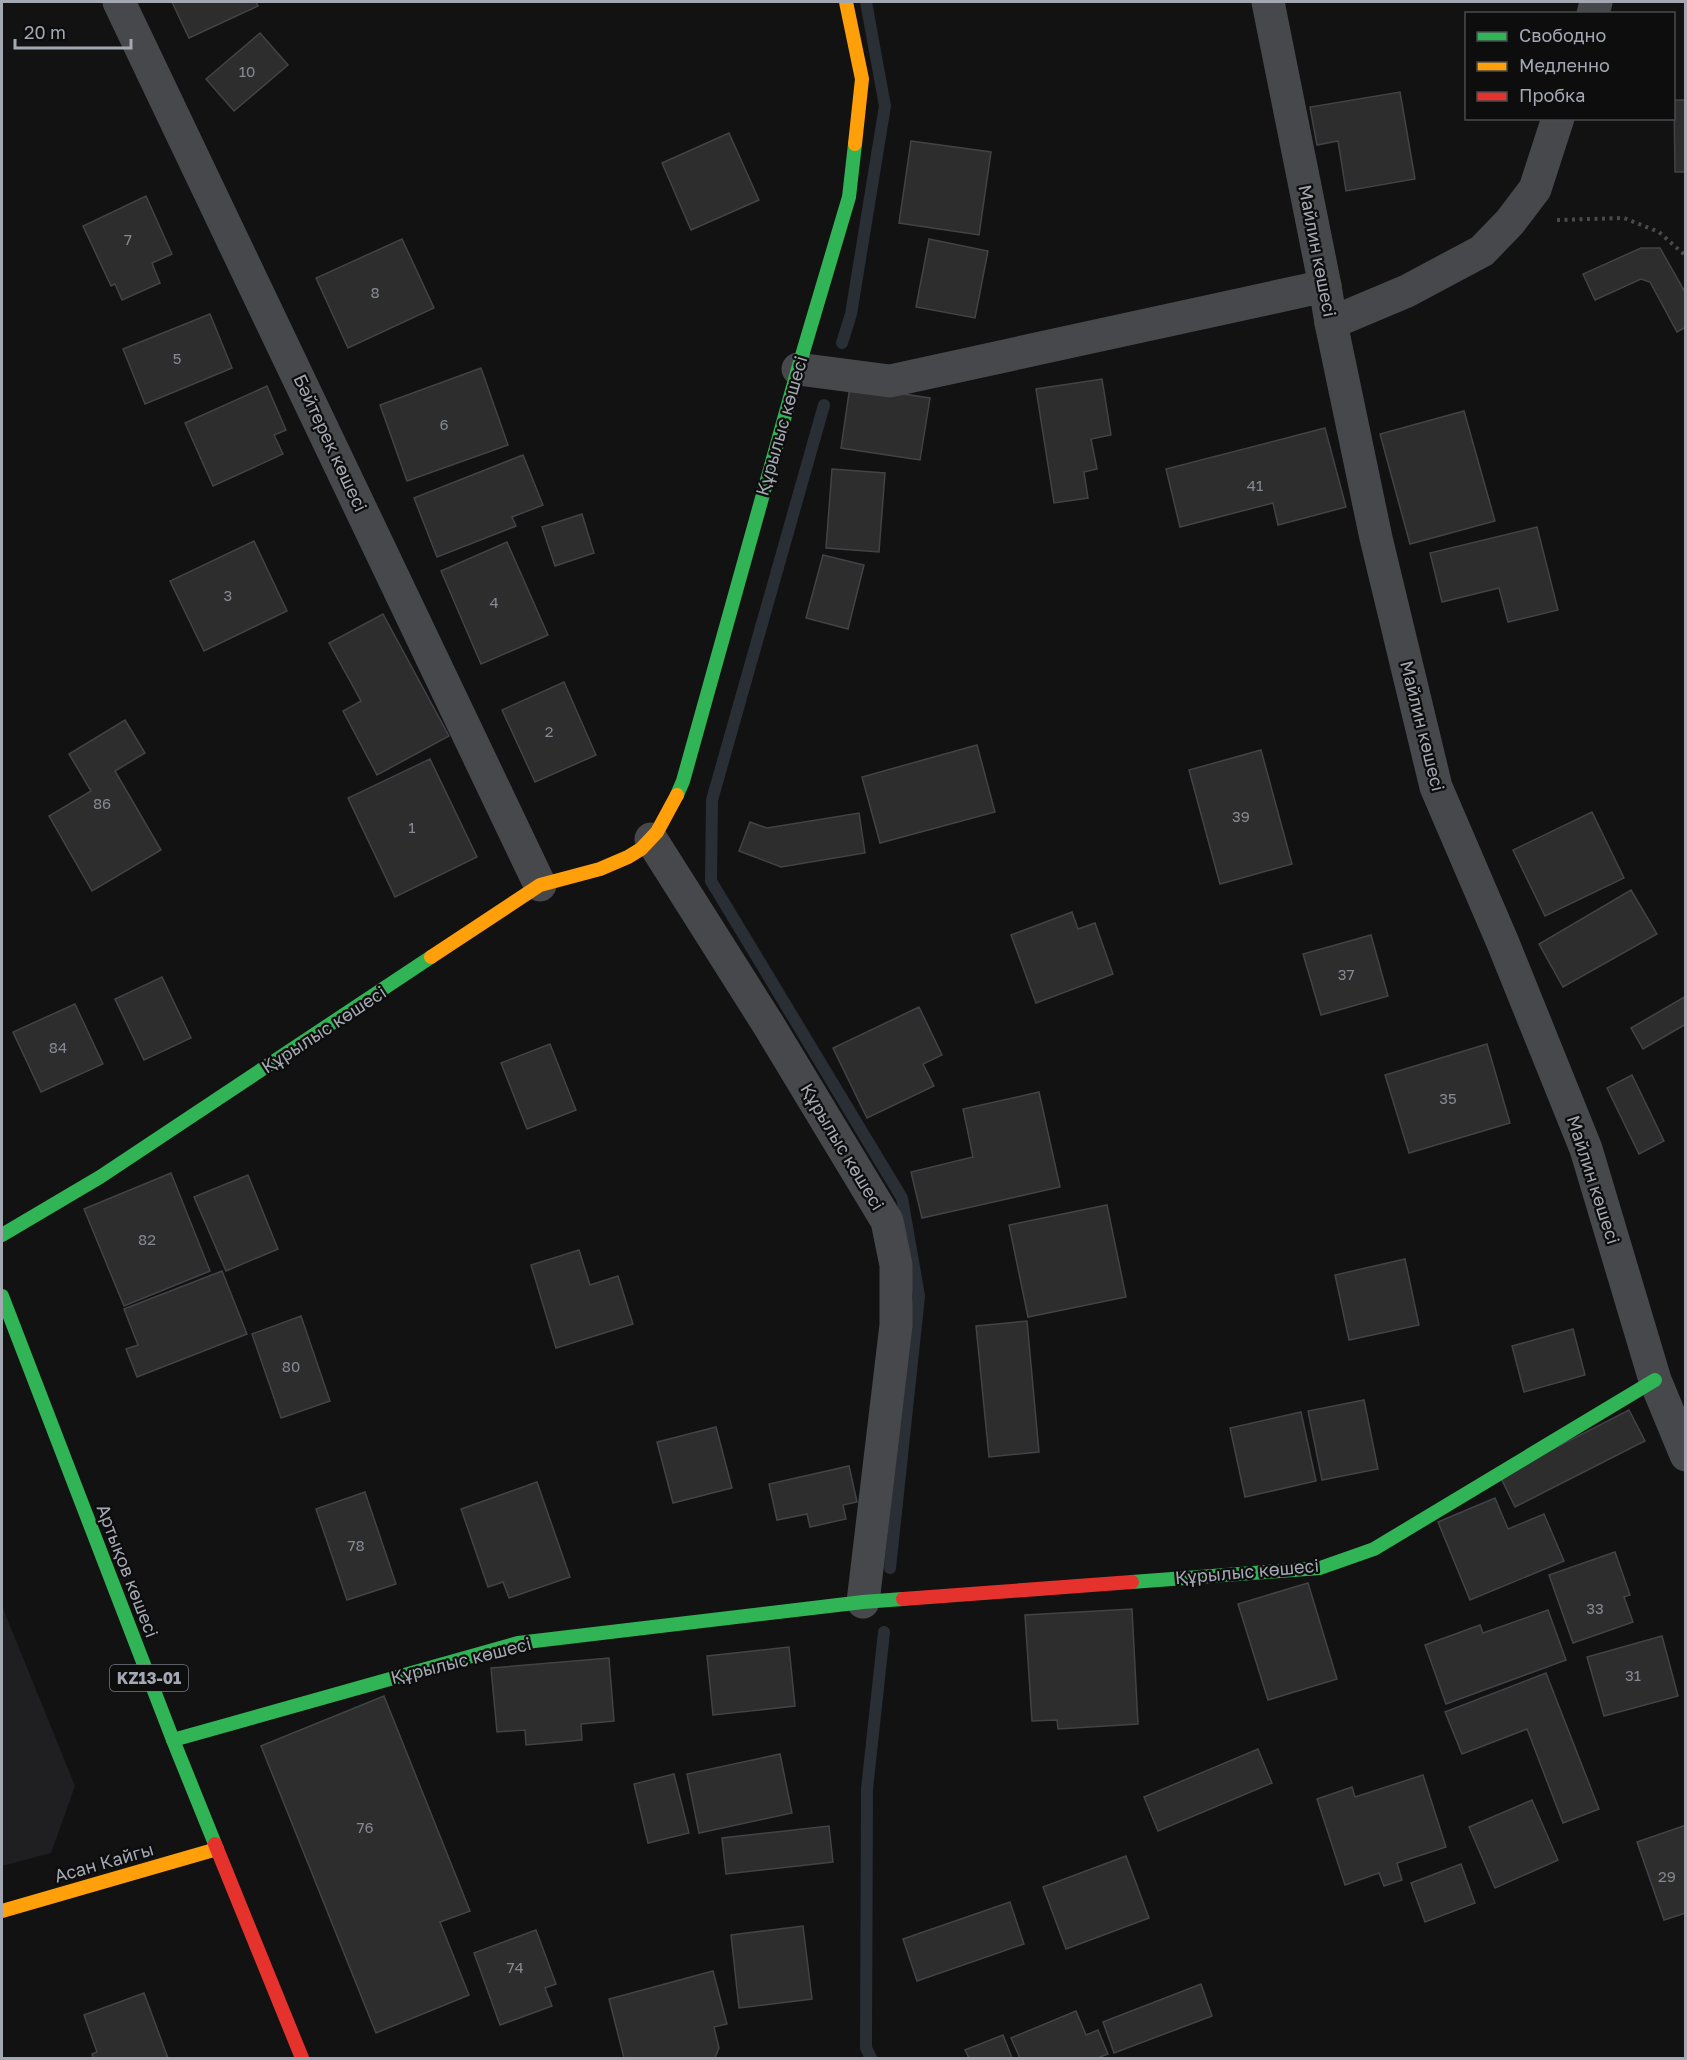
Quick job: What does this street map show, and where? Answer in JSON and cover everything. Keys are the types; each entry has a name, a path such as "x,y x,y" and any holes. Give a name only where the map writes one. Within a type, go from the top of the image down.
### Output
{"main road":[{"name":"Құрылыс көшесі","path":"2,1235 100,1177 540,885 623,861 651,839 668,814 683,781 798,369 849,197 862,79 846,2"},
{"name":"Артықов көшесі","path":"2,1296 173,1740 302,2058"},
{"name":"Құрылыс көшесі","path":"173,1740 518,1643 863,1602 1320,1568 1374,1549 1655,1380"},
{"name":"Асан Кайгы","path":"2,1911 217,1849"}],"street":[{"name":"Бәйтерек көшесі","path":"119,2 540,885"},
{"name":"Майлин көшесі","path":"1268,2 1376,538 1436,787 1503,943 1586,1149 1655,1380 1686,1455"},
{"path":"1331,323 1407,291 1482,251 1510,222 1535,189 1557,120"},
{"path":"798,369 890,381 1325,286"},
{"name":"Құрылыс көшесі","path":"651,839 768,1024 887,1221 896,1265 896,1325 863,1602"}],"path":[{"path":"1510,222 1624,218 1659,232 1686,256"}],"shaded area":[{"path":"2,1606 75,1786 51,1853 2,1866"}],"building":[{"path":"172,2 256,2 258,6 189,38"},
{"path":"260,33 288,65 234,111 206,79"},
{"path":"1400,92 1415,179 1346,191 1338,141 1317,145 1310,107"},
{"path":"1675,100 1686,100 1686,172 1675,172"},
{"path":"729,133 759,200 691,230 662,163"},
{"path":"911,141 991,152 979,235 899,223"},
{"path":"146,196 172,254 152,263 160,283 122,300 115,284 111,286 83,226"},
{"path":"402,239 434,308 348,348 316,278"},
{"path":"929,239 988,251 975,318 916,307"},
{"path":"1641,248 1660,248 1686,294 1686,327 1677,332 1650,282 1641,279 1595,300 1583,274"},
{"path":"210,314 232,368 145,404 123,349"},
{"path":"481,368 508,445 407,481 380,405"},
{"path":"1102,379 1111,435 1091,439 1097,469 1084,472 1088,498 1054,503 1036,389"},
{"path":"267,386 286,430 274,435 283,454 213,486 185,423"},
{"path":"850,386 930,398 920,460 841,448"},
{"path":"1464,411 1495,521 1410,544 1380,434"},
{"path":"1325,428 1346,507 1278,525 1273,503 1180,527 1166,469"},
{"path":"523,455 543,505 512,517 516,526 437,557 414,498"},
{"path":"832,469 885,473 879,552 826,548"},
{"path":"582,514 594,553 555,566 542,527"},
{"path":"1537,527 1558,610 1508,622 1499,588 1442,602 1430,553"},
{"path":"254,541 287,611 204,651 170,581"},
{"path":"507,542 548,635 481,664 441,571"},
{"path":"823,555 864,565 848,629 806,618"},
{"path":"383,614 449,736 377,775 343,711 361,701 329,643"},
{"path":"564,682 596,755 535,782 502,710"},
{"path":"125,720 145,753 115,771 161,850 92,891 49,816 91,791 69,754"},
{"path":"977,745 995,812 880,843 862,777"},
{"path":"1261,750 1292,864 1220,884 1189,770"},
{"path":"430,759 477,857 395,897 348,798"},
{"path":"1592,812 1624,878 1545,916 1513,850"},
{"path":"859,813 865,853 781,867 739,851 750,822 767,828"},
{"path":"1631,890 1657,934 1563,987 1539,944"},
{"path":"1072,912 1078,929 1095,923 1113,974 1036,1003 1011,935"},
{"path":"1371,935 1388,996 1321,1015 1303,954"},
{"path":"162,977 191,1038 144,1060 115,999"},
{"path":"1686,996 1686,1024 1643,1049 1631,1028"},
{"path":"75,1004 103,1064 41,1092 13,1032"},
{"path":"919,1007 942,1055 923,1064 934,1086 867,1118 833,1048"},
{"path":"550,1044 576,1110 527,1129 501,1063"},
{"path":"1487,1044 1510,1123 1409,1153 1385,1075"},
{"path":"1632,1075 1664,1141 1639,1154 1607,1088"},
{"path":"1039,1092 1060,1187 922,1218 911,1172 973,1157 963,1109"},
{"path":"171,1173 210,1271 124,1306 84,1209"},
{"path":"248,1175 278,1249 226,1271 194,1197"},
{"path":"1107,1205 1126,1297 1028,1317 1009,1225"},
{"path":"579,1250 590,1285 618,1276 633,1324 556,1348 531,1265"},
{"path":"1405,1259 1419,1325 1349,1340 1335,1275"},
{"path":"222,1271 247,1334 137,1377 126,1349 138,1345 124,1309"},
{"path":"301,1316 330,1401 281,1418 252,1334"},
{"path":"1027,1321 1039,1452 989,1457 976,1326"},
{"path":"1573,1329 1585,1375 1524,1392 1512,1346"},
{"path":"1364,1400 1378,1469 1322,1480 1308,1411"},
{"path":"1629,1410 1645,1441 1515,1507 1500,1476"},
{"path":"1301,1412 1316,1481 1245,1497 1230,1428"},
{"path":"716,1427 732,1488 673,1503 657,1442"},
{"path":"849,1466 857,1502 843,1505 846,1519 810,1527 807,1514 777,1520 769,1484"},
{"path":"537,1482 570,1577 509,1598 503,1582 488,1587 461,1509"},
{"path":"365,1492 396,1584 347,1600 316,1509"},
{"path":"1495,1498 1508,1529 1544,1514 1564,1561 1470,1600 1438,1522"},
{"path":"1615,1552 1630,1595 1624,1597 1633,1622 1573,1643 1549,1575"},
{"path":"1308,1583 1337,1679 1268,1700 1238,1604"},
{"path":"1132,1609 1138,1724 1058,1729 1057,1720 1032,1721 1025,1615"},
{"path":"1548,1610 1566,1660 1446,1704 1425,1645 1480,1625 1483,1633"},
{"path":"1662,1636 1678,1696 1604,1716 1587,1657"},
{"path":"789,1647 795,1706 713,1715 707,1656"},
{"path":"609,1658 614,1721 581,1724 582,1740 526,1745 525,1730 497,1732 491,1668"},
{"path":"1546,1673 1599,1809 1563,1823 1527,1729 1462,1754 1445,1712"},
{"path":"384,1696 470,1911 440,1922 469,1995 376,2033 261,1746"},
{"path":"1258,1749 1272,1783 1158,1831 1144,1797"},
{"path":"780,1754 792,1813 699,1833 687,1774"},
{"path":"674,1774 689,1833 648,1843 634,1784"},
{"path":"1423,1775 1446,1847 1397,1863 1402,1880 1384,1886 1379,1873 1345,1885 1317,1799 1352,1787 1355,1797"},
{"path":"1532,1800 1558,1860 1495,1888 1469,1827"},
{"path":"1686,1825 1686,1913 1664,1920 1637,1842"},
{"path":"829,1826 833,1862 726,1874 722,1838"},
{"path":"1126,1856 1149,1918 1066,1949 1043,1887"},
{"path":"1461,1864 1475,1903 1425,1922 1411,1883"},
{"path":"1010,1902 1024,1944 917,1981 903,1939"},
{"path":"803,1926 812,1999 739,2008 731,1935"},
{"path":"536,1930 556,1984 545,1988 552,2006 500,2025 474,1953"},
{"path":"713,1971 727,2024 714,2027 719,2048 715,2058 624,2058 609,1999"},
{"path":"1201,1984 1212,2016 1114,2053 1103,2022"},
{"path":"144,1993 168,2058 93,2058 92,2054 97,2052 84,2015"},
{"path":"1076,2011 1086,2035 1098,2030 1108,2054 1097,2058 1020,2058 1011,2038"},
{"path":"1003,2035 1012,2058 969,2058 965,2050"}],"waterway":[{"path":"842,343 851,314 885,106 866,2"},
{"path":"824,405 712,800 711,881 902,1198 919,1296 890,1568"},
{"path":"871,2058 866,2048 867,1789 884,1632"}],"traffic: fast":[{"path":"677,795 683,781 798,369 849,197 855,144"},
{"path":"2,1235 100,1177 431,957"},
{"path":"2,1296 215,1844"},
{"path":"1132,1582 1320,1568 1374,1549 1655,1380"},
{"path":"173,1740 518,1643 903,1599"}],"traffic: slow":[{"path":"846,2 862,79 855,144"},
{"path":"431,957 540,885 600,869 641,849 657,832 677,795"},
{"path":"2,1911 217,1849"}],"traffic: jam":[{"path":"903,1599 1132,1582"},
{"path":"215,1844 302,2058"}]}
